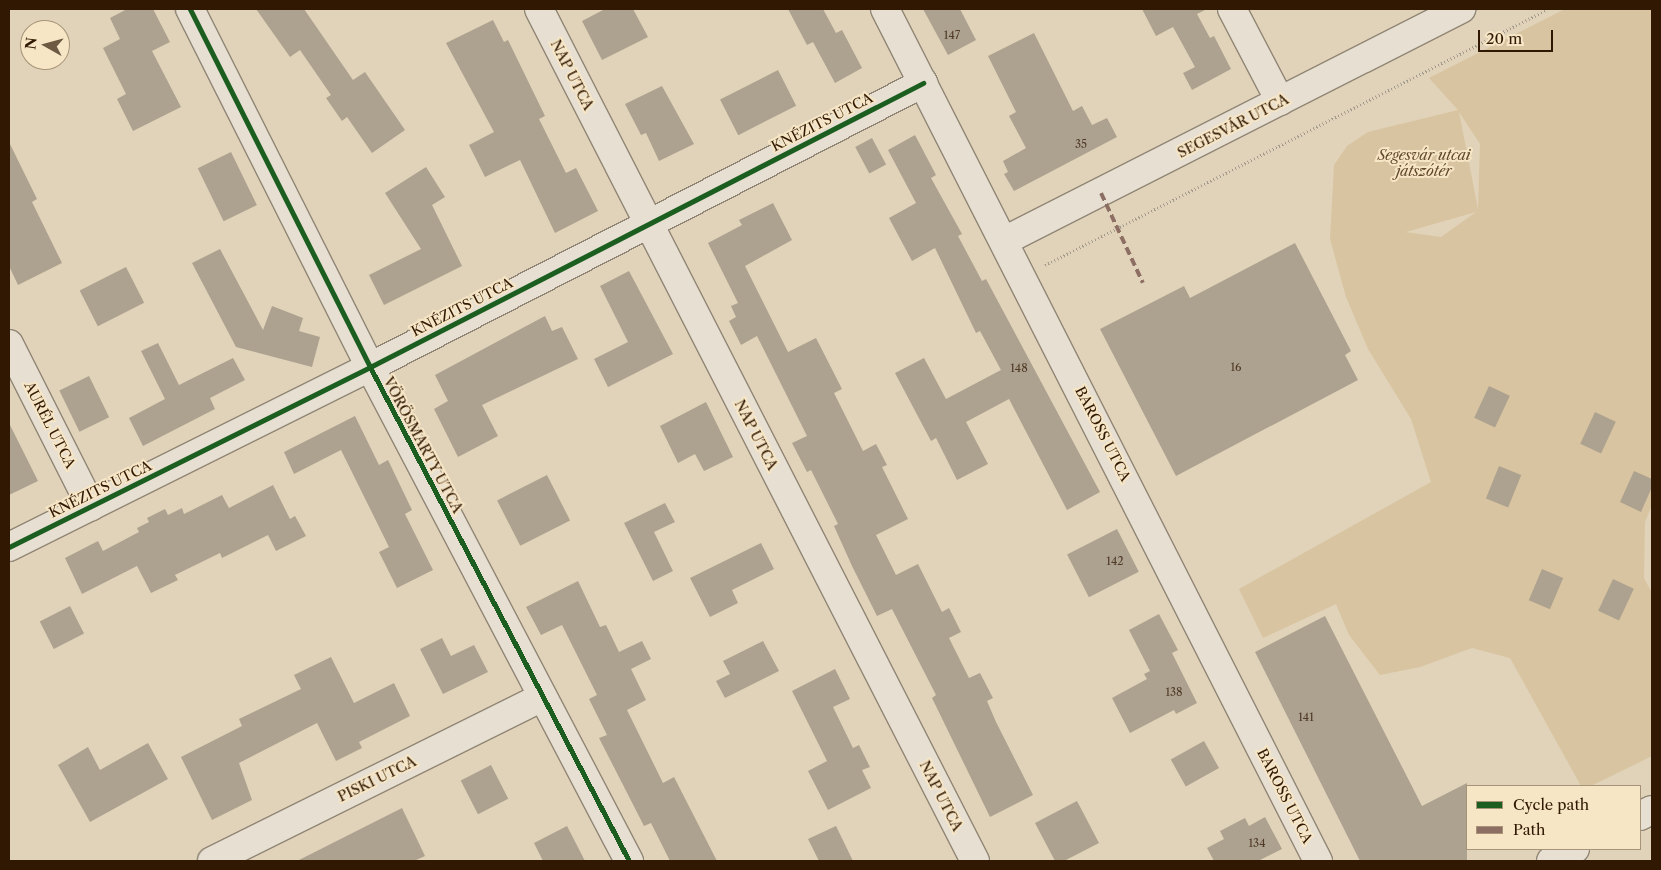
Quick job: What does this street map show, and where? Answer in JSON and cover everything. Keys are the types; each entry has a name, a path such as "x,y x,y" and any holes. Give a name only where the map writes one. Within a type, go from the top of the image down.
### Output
{"street":[{"name":"VÖRÖSMARTY UTCA","path":"190,9 370,367 629,861"},
{"name":"NAP UTCA","path":"539,9 975,861"},
{"name":"BAROSS UTCA","path":"885,9 1318,861"},
{"path":"1232,9 1280,102"},
{"name":"SEGESVÁR UTCA","path":"1004,241 1461,9"},
{"name":"KNÉZITS UTCA","path":"9,546 370,367 923,82"},
{"name":"AURÉL UTCA","path":"9,344 91,506"},
{"name":"PISKI UTCA","path":"212,861 542,697"},
{"path":"1551,861 1573,850"}],"path":[{"path":"1048,272 1044,263 1548,9"}],"green space":[{"name":"Segesvár utcai játszótér","path":"1565,9 1652,9 1652,505 1645,522 1644,578 1652,593 1652,756 1593,785 1580,785 1510,658 1472,648 1420,667 1380,675 1349,635 1336,604 1263,638 1239,589 1431,482 1411,419 1368,349 1346,297 1330,239 1334,165 1347,146 1368,132 1458,110 1429,78","holes":["1459,112 1480,144 1478,209","1476,212 1441,237 1405,232"]}],"building":[{"path":"127,9 153,9 170,42 152,51 181,107 133,131 117,99 126,94 103,48 120,39 110,18"},
{"path":"256,9 304,9 353,80 365,72 405,130 372,153 347,117 342,121 326,98 331,95 300,50 290,57"},
{"path":"605,9 633,9 648,37 602,60 582,21"},
{"path":"788,9 823,9 836,33 842,30 862,68 835,83 813,42 807,45"},
{"path":"923,9 960,9 976,40 948,55"},
{"path":"1142,9 1207,9 1197,14 1210,38 1214,36 1231,69 1192,90 1183,73 1195,67 1173,27 1156,36"},
{"path":"493,20 504,42 508,40 545,116 539,119 566,173 576,168 598,211 555,233 520,160 485,177 469,145 494,132 446,43"},
{"path":"1034,33 1073,111 1082,106 1092,125 1107,118 1117,137 1014,191 1004,174 1008,172 1003,161 1026,148 1009,116 1016,112 988,56"},
{"path":"778,70 796,106 738,135 720,100"},
{"path":"662,86 694,144 659,161 646,133 641,135 625,104"},
{"path":"915,135 936,175 931,178 962,234 958,236 982,281 986,279 1100,492 1067,510 1009,399 966,422 988,464 957,480 936,438 931,441 895,373 924,358 946,399 1001,370 980,331 976,333 935,248 912,261 889,218 916,203 888,150"},
{"path":"872,138 886,164 869,173 855,147"},
{"path":"9,142 37,199 32,202 62,263 18,285 9,266"},
{"path":"231,152 257,205 224,221 198,168"},
{"path":"426,167 445,197 432,205 462,266 384,305 369,275 421,249 385,193"},
{"path":"773,203 792,240 745,266 788,352 816,338 842,389 834,393 863,451 876,444 887,465 882,467 908,519 876,535 896,575 918,564 942,612 949,608 961,632 949,638 969,678 980,673 993,698 987,701 996,722 1033,795 990,817 932,698 936,695 892,609 877,616 834,526 838,524 811,470 807,472 792,443 807,436 757,336 741,345 729,321 736,317 731,306 738,303 708,243 742,225 739,220"},
{"path":"1295,243 1351,351 1345,355 1358,380 1176,476 1100,329 1184,286 1190,298"},
{"path":"220,249 263,330 272,306 303,318 299,331 320,337 312,367 236,347 192,263"},
{"path":"126,267 144,303 98,326 80,291"},
{"path":"629,271 673,354 608,387 594,359 628,342 600,286"},
{"path":"545,316 552,331 562,327 578,359 482,405 498,436 458,457 434,409 448,401 435,375"},
{"path":"158,343 179,385 233,358 245,380 210,398 215,409 143,446 129,418 165,399 141,351"},
{"path":"89,376 109,417 80,432 59,390"},
{"path":"1489,386 1510,396 1495,427 1474,418"},
{"path":"706,402 733,457 704,471 695,454 678,463 660,426"},
{"path":"1595,412 1616,422 1601,453 1580,444"},
{"path":"355,416 379,465 388,460 412,510 405,514 433,570 397,588 379,552 389,547 341,450 294,474 284,452"},
{"path":"9,423 38,481 9,495"},
{"path":"1499,466 1521,475 1508,507 1486,498"},
{"path":"1634,471 1652,479 1652,487 1641,512 1620,502"},
{"path":"547,475 570,520 520,546 497,500"},
{"path":"273,485 290,519 295,516 306,536 276,551 268,535 222,558 220,553 175,575 178,580 151,593 137,566 82,594 65,558 98,541 103,551 139,532 137,528 149,522 147,518 165,509 168,515 182,508 184,514 222,495 229,508"},
{"path":"665,503 675,522 654,532 673,571 653,581 624,523"},
{"path":"1117,529 1139,572 1089,597 1067,554"},
{"path":"761,543 774,569 732,590 738,603 710,617 690,578"},
{"path":"1542,569 1563,578 1550,609 1529,600"},
{"path":"1613,579 1634,589 1619,620 1598,611"},
{"path":"578,581 600,627 606,625 619,652 642,641 651,659 631,669 646,700 627,710 663,783 674,777 717,861 670,861 651,823 644,826 599,738 607,735 589,699 597,695 562,625 541,635 526,607"},
{"path":"70,606 84,634 54,649 40,621"},
{"path":"1159,614 1178,650 1172,653 1197,703 1176,714 1174,710 1130,733 1112,698 1147,679 1144,674 1150,671 1129,630"},
{"path":"1325,616 1422,806 1467,783 1467,861 1360,861 1255,652"},
{"path":"442,638 451,656 474,645 488,672 443,694 420,649"},
{"path":"763,641 779,671 725,698 716,681 730,674 723,661"},
{"path":"331,657 354,703 394,683 410,716 359,742 362,748 336,761 317,723 239,763 252,800 212,820 181,757 242,726 239,719 301,689 294,675"},
{"path":"835,669 850,699 833,707 853,748 859,745 870,767 862,770 871,788 828,810 808,771 827,761 792,691"},
{"path":"1204,741 1219,768 1186,787 1171,759"},
{"path":"148,743 168,779 90,822 58,765 88,747 100,770"},
{"path":"491,765 508,799 478,814 461,780"},
{"path":"1077,801 1099,843 1064,861 1055,861 1035,823"},
{"path":"402,808 425,856 414,861 297,861"},
{"path":"1265,817 1282,849 1258,861 1214,861 1207,848 1224,839 1220,831 1245,818 1249,826"},
{"path":"567,826 585,861 543,861 534,843"},
{"path":"836,826 853,861 819,861 808,839"}],"marked path":[{"path":"1101,193 1143,283"}],"cycle path":[{"path":"190,9 370,367 629,861"},
{"path":"9,547 370,367 923,83"}]}
